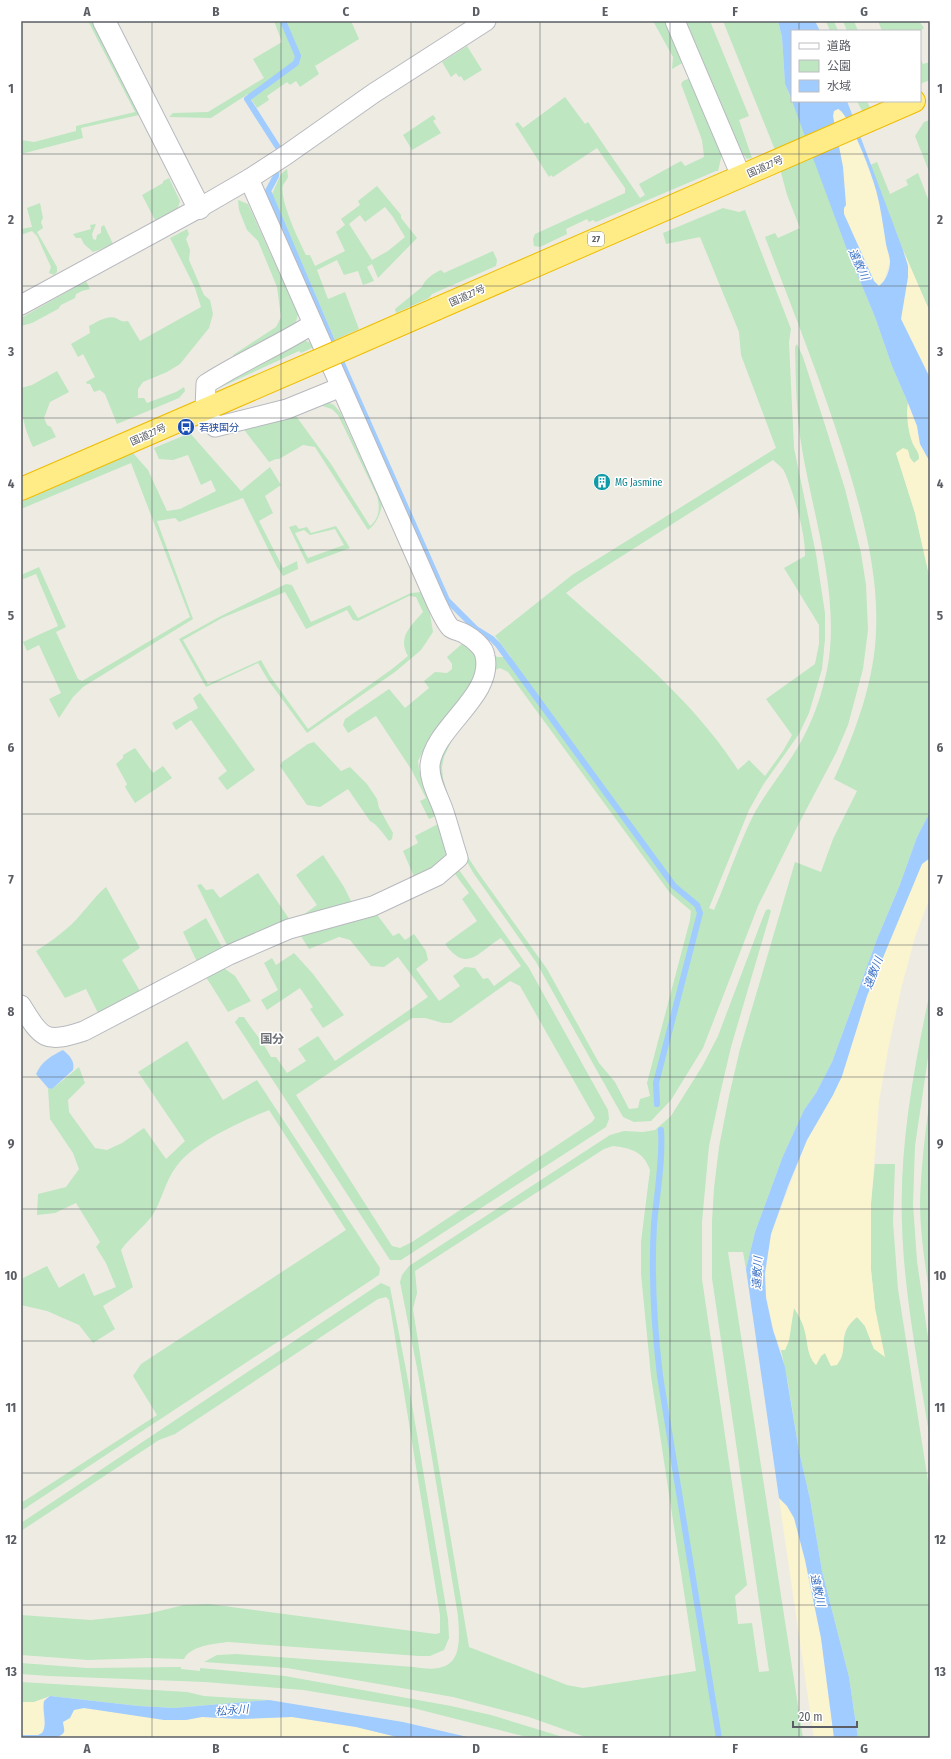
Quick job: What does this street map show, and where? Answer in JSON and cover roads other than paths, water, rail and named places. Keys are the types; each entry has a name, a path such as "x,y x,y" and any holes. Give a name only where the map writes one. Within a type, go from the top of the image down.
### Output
{"highway":[{"name":"国道27号","path":"21,489 749,173 899,106"}],"street":[{"path":"104,21 199,208"},
{"path":"21,305 249,179 279,160 374,93 486,21"},
{"path":"675,21 749,173"},
{"path":"21,1006 41,1034 49,1038 64,1038 84,1031 229,955 290,929 373,906 437,876 458,858 443,809 432,780 430,766 433,754 440,742 475,693 483,679 486,664 485,654 479,645 465,634 451,628 436,602 249,179"},
{"path":"313,324 229,369 206,384 205,409 215,427 287,409 341,387"}],"water":[{"path":"778,21 815,21 820,30 791,30 791,98 785,84 782,37"},
{"name":"遠敷川","path":"792,102 847,102 908,266 908,277 901,319 930,378 930,462 920,444 917,426 892,366 875,317 847,250","holes":["838,109 843,113 866,159 874,183 890,258 887,275 879,286 874,281 844,214 844,208 846,205 843,167 833,116 834,111"]},
{"name":"遠敷川","path":"930,812 930,858 922,864 867,996 842,1076 833,1095 807,1140 788,1186 771,1234 765,1273 766,1298 773,1330 785,1367 799,1451 810,1499 822,1571 849,1677 858,1738 834,1738 821,1638 805,1560 794,1518 787,1506 779,1498 746,1269 755,1232 783,1156 804,1110 816,1093 832,1062 877,939 899,887 917,837"},
{"path":"63,1050 71,1059 73,1070 52,1089 48,1088 36,1074 47,1059"},
{"name":"松永川","path":"50,1696 139,1706 174,1708 269,1700 403,1722 472,1738 401,1738 356,1727 292,1717 240,1719 202,1717 186,1720 164,1720 84,1708 74,1710 70,1718 63,1722 64,1732 62,1735 51,1738 21,1738 21,1735 38,1735 42,1733 45,1726 44,1701"}],"waterway":[{"path":"278,155 279,149 247,99 296,63 298,56 283,21"},
{"path":"277,165 276,176 268,191 332,341 447,600 476,629 492,639 498,645 674,886 697,905 700,913 656,1083 657,1104"},
{"path":"661,1130 660,1165 654,1224 653,1262 658,1357 719,1738"}],"place":[{"name":"若狭国分","path":"186,427"},
{"name":"MG Jasmine","path":"602,482"}],"district":[{"name":"国分","path":"272,1039"}]}
